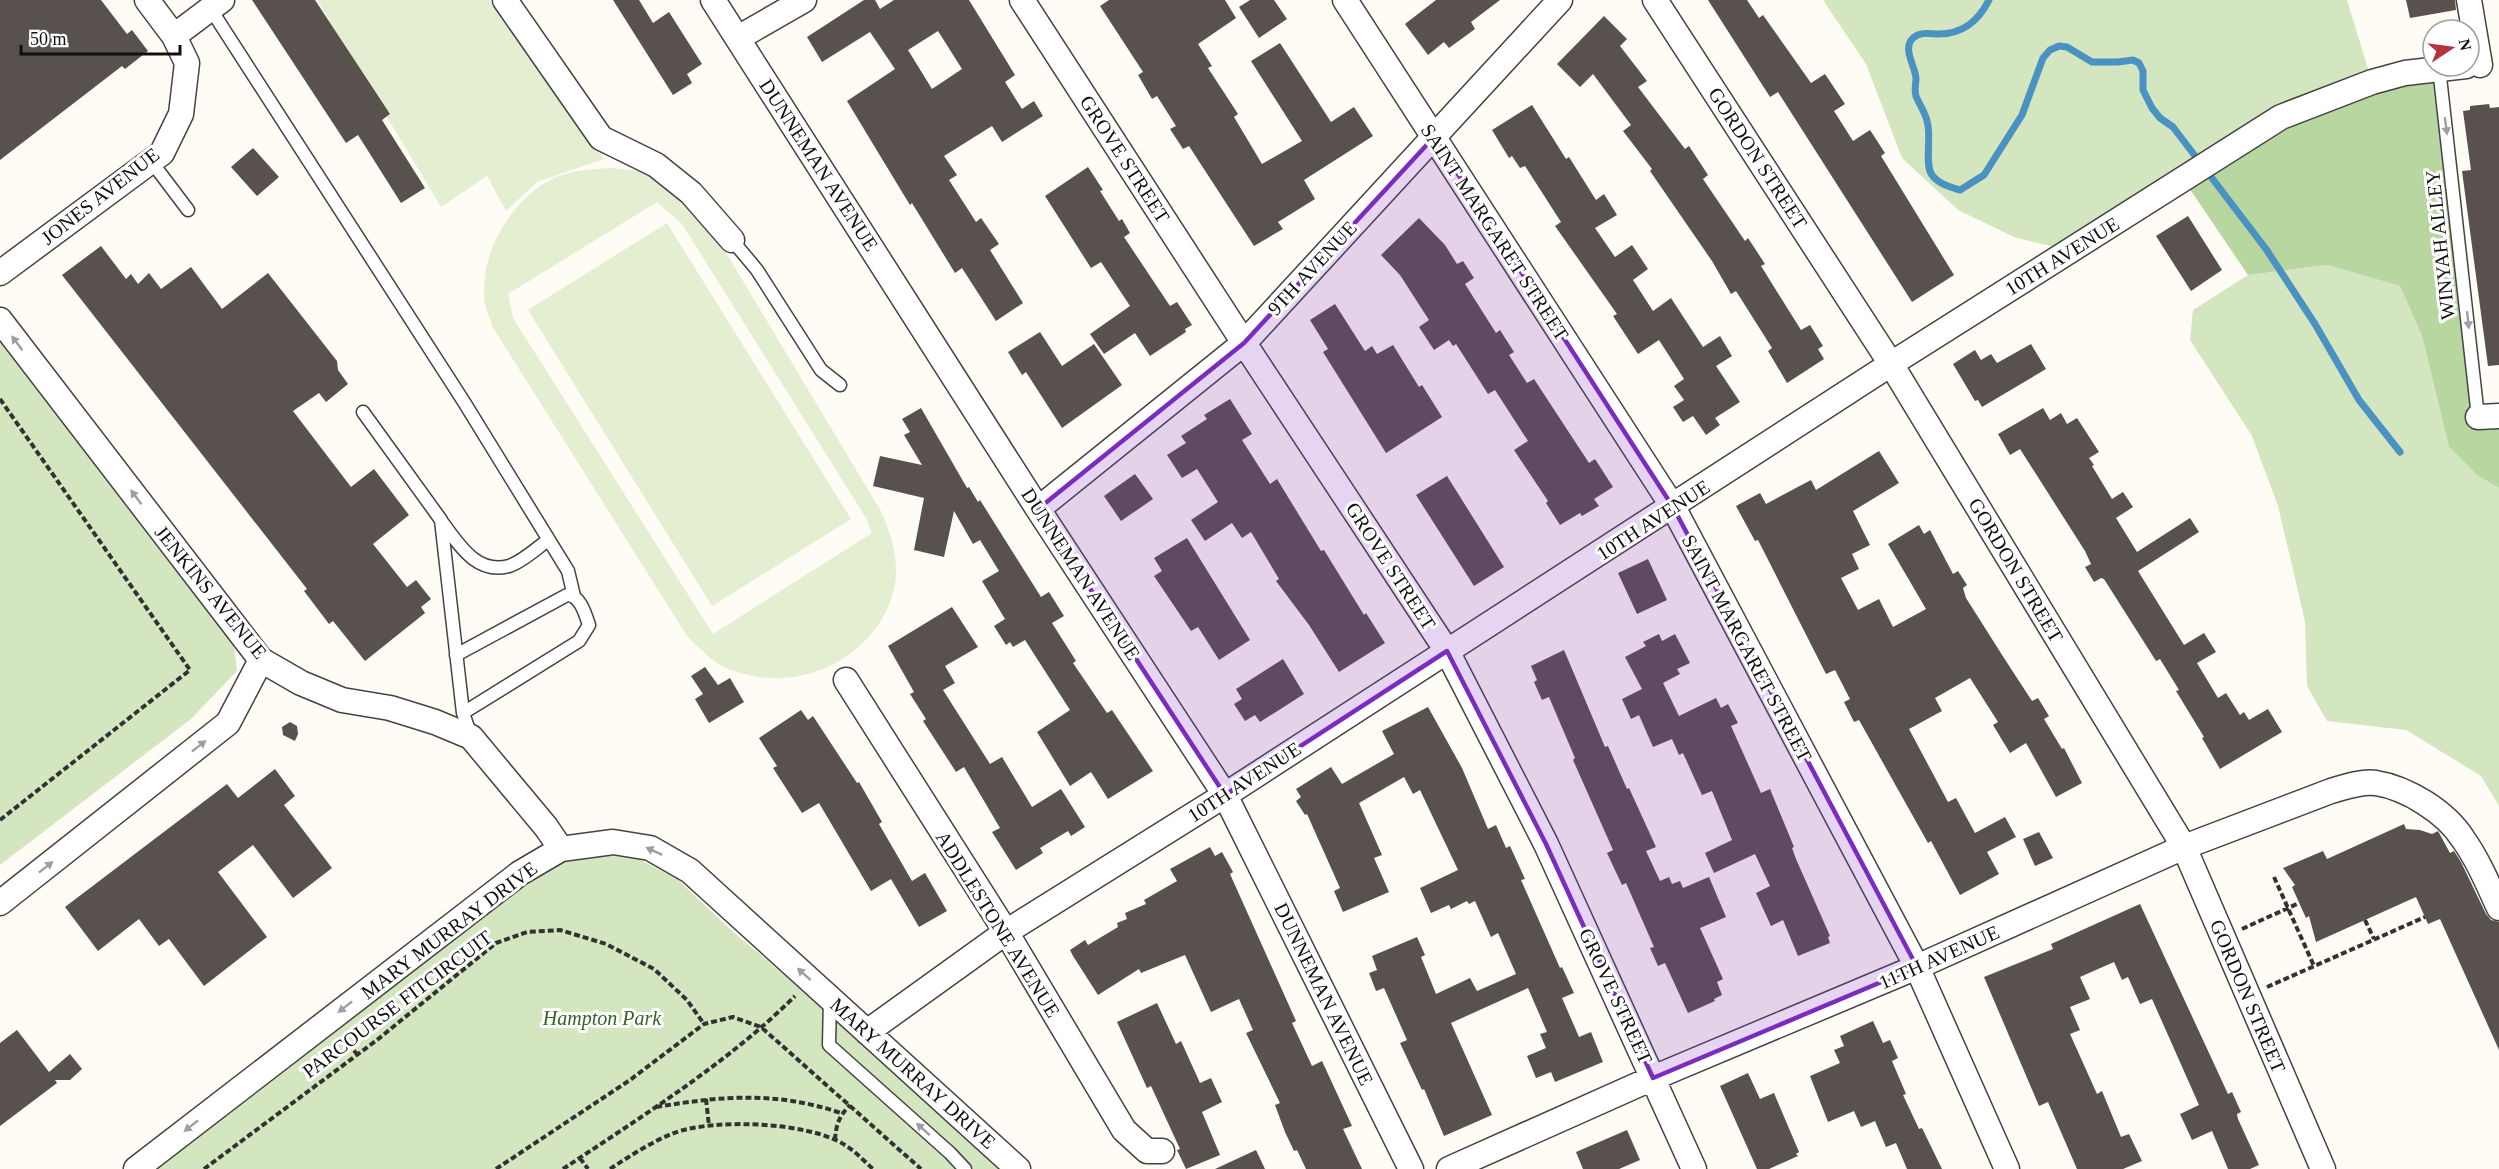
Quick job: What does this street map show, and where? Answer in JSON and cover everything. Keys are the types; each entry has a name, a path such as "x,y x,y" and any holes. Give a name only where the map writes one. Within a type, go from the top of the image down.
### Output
{"street":[{"name":"JONES AVENUE","path":"0,273 162,153 181,114 187,63 174,36 147,0"},
{"path":"505,0 601,138 656,165 690,193 732,240"},
{"name":"DUNNEMAN AVENUE","path":"713,0 1038,508 1225,795 1411,1169"},
{"path":"738,38 804,0"},
{"name":"GROVE STREET","path":"1022,0 1447,651 1546,844 1694,1169"},
{"name":"SAINT MARGARET STREET","path":"1345,0 1673,507 1917,967 2007,1169"},
{"name":"9TH AVENUE","path":"1038,508 1244,343 1560,0"},
{"name":"GORDON STREET","path":"1655,0 1891,364 2184,848 2323,1169"},
{"path":"2469,0 2471,18"},
{"path":"174,36 216,4"},
{"name":"10TH AVENUE","path":"867,1032 1006,932 1225,795 1891,364 2281,117 2372,82 2421,71"},
{"name":"JENKINS AVENUE","path":"0,320 261,660 301,683 342,700 402,711 471,737 546,827 561,849"},
{"path":"0,903 228,723 261,660"},
{"name":"ADDLESTONE AVENUE","path":"846,680 1006,932 1124,1130 1147,1151 1162,1151"},
{"name":"11TH AVENUE","path":"1449,1169 1653,1078 1917,967 2184,848 2353,784 2375,783 2396,789 2448,820 2462,836 2477,861 2499,908"},
{"name":"MARY MURRAY DRIVE","path":"136,1169 520,873 561,849 613,842 650,848 690,871 1018,1169"}],"lane":[{"path":"216,4 568,571 574,596 585,613 589,625 579,641 463,713"},
{"name":"WINYAH ALLEY","path":"2440,78 2488,416"},
{"path":"151,160 188,210"},
{"path":"732,240 757,270 821,370 840,386"},
{"path":"363,412 467,556 488,566 509,566 548,540"},
{"path":"441,520 463,713 471,737"},
{"path":"456,655 561,596 570,594 574,596"},
{"path":"830,998 829,1045 965,1169"}],"path":[{"path":"0,399 190,670 0,820"},
{"path":"2274,877 2314,966"},
{"path":"2223,937 2299,903"},
{"path":"2248,996 2425,917"},
{"path":"2365,920 2374,939"},
{"name":"PARCOURSE FITCIRCUIT","path":"204,1169 357,1054 496,943 527,932 560,930 606,944 635,959 654,969 687,1000 704,1024"},
{"path":"563,1169 761,1027 800,991"},
{"path":"496,1169 630,1080 704,1024 733,1017 761,1027 921,1169"},
{"path":"336,1030 357,1054"},
{"path":"652,1107 706,1099 760,1096 820,1106 841,1113"},
{"path":"706,1099 709,1126"},
{"path":"836,1140 836,1126 841,1113 849,1105"},
{"path":"610,1169 636,1152 675,1132 731,1124 776,1125 821,1134 845,1145 873,1169"},
{"path":"580,1158 588,1169"}],"highlighted area":[{"path":"1434,137 1673,507 1917,967 1653,1078 1546,844 1447,651 1225,795 1038,509 1244,343"}],"green space":[{"path":"317,0 489,0 604,159 537,182 506,211 487,176 441,207"},
{"path":"1823,0 2347,0 2372,82 2071,251 2014,237 1958,210 1902,158 1866,64"},
{"path":"2421,74 2421,78 2440,78 2478,416 2499,416 2499,488 2477,475 2449,447 2422,336 2400,286 2327,265 2248,275 2183,179 2281,117"},
{"path":"611,168 641,171 667,183 713,231 882,513 892,541 896,570 894,589 886,611 874,630 859,647 820,670 798,676 776,678 744,674 718,664 687,636 492,326 485,303 484,285 487,266 492,248 510,215 537,189 552,179 574,172","holes":["657,202 682,224 866,518 872,533 713,634 513,318 508,294"]},
{"path":"667,223 851,519 712,606 528,310"},
{"path":"2327,265 2400,286 2422,336 2449,447 2477,475 2499,488 2499,806 2481,776 2406,730 2327,721 2307,686 2305,621 2278,506 2252,436 2190,340 2193,310 2248,275"},
{"path":"0,340 233,639 237,671 191,719 0,865"},
{"name":"Hampton Park","path":"606,855 641,860 677,879 732,931 856,1035 1004,1169 151,1169 535,875 558,861"}],"building":[{"path":"0,0 101,0 127,34 132,30 148,51 125,69 122,66 0,160"},
{"path":"252,0 315,0 390,114 382,120 425,188 401,203 358,135 346,143"},
{"path":"613,0 639,0 653,23 669,12 702,64 687,74 692,83 673,95"},
{"path":"864,0 875,0 880,9 894,0 969,0 1015,75 1005,82 1022,109 1034,101 1043,116 1002,142 992,126 944,156 957,175 949,180 976,222 981,218 999,244 990,250 1023,303 996,321 962,268 955,273 912,203 910,205 847,101 895,69 870,32 822,62 807,37","holes":["938,31 962,69 932,89 908,50"]},
{"path":"1109,0 1225,0 1236,18 1198,44 1212,66 1208,68 1238,114 1234,117 1262,164 1302,141 1251,61 1280,43 1331,122 1354,107 1373,136 1304,180 1315,199 1278,222 1283,229 1254,246 1189,146 1183,149 1170,129 1176,126 1157,96 1152,99 1138,75 1143,72 1100,6"},
{"path":"1250,0 1274,0 1287,19 1259,38 1239,7"},
{"path":"1436,0 1500,0 1471,22 1475,29 1449,48 1444,42 1428,55 1405,24"},
{"path":"1708,0 1747,0 1759,18 1763,15 1811,83 1825,74 1845,104 1834,111 1853,141 1870,130 1885,153 1881,156 1954,275 1912,302 1778,92 1770,97"},
{"path":"2406,0 2455,0 2456,10 2410,18"},
{"path":"1604,16 1627,39 1620,46 1647,81 1638,87 1685,149 1689,146 1708,175 1703,179 1745,241 1748,238 1765,264 1761,266 1801,330 1810,325 1823,346 1818,349 1824,359 1787,383 1768,351 1772,348 1736,291 1731,294 1712,261 1650,171 1652,169 1623,131 1631,125 1593,74 1580,87 1557,64"},
{"path":"2489,104 2490,108 2499,107 2499,365 2488,366 2462,171 2471,170 2463,111 2470,110 2470,106"},
{"path":"1532,105 1566,159 1569,157 1596,200 1604,194 1617,215 1595,228 1615,257 1632,245 1648,269 1633,280 1653,311 1671,298 1703,347 1720,336 1732,356 1716,366 1740,402 1715,418 1720,425 1706,435 1693,416 1683,422 1673,407 1684,400 1674,386 1684,379 1659,340 1638,354 1613,316 1617,314 1555,226 1561,222 1525,166 1520,168 1512,156 1509,158 1492,130"},
{"path":"253,148 279,177 257,196 231,167"},
{"path":"1088,167 1119,221 1122,219 1130,233 1124,237 1170,306 1177,302 1192,325 1185,329 1186,332 1150,356 1135,333 1104,354 1090,334 1130,306 1101,262 1091,268 1045,196"},
{"path":"2188,216 2222,270 2191,291 2156,236"},
{"path":"1419,218 1445,245 1457,264 1463,261 1474,278 1465,284 1496,333 1500,330 1514,352 1509,355 1527,383 1534,379 1589,463 1595,459 1613,487 1594,499 1599,506 1582,516 1580,513 1560,525 1546,503 1548,501 1514,450 1528,441 1495,390 1488,394 1456,344 1453,346 1449,340 1434,350 1419,327 1429,320 1400,275 1381,255"},
{"path":"101,246 126,279 131,274 138,284 149,273 161,289 191,267 222,309 268,273 337,361 338,370 348,384 326,402 319,393 293,411 351,487 374,469 409,515 373,544 407,587 416,580 431,599 421,607 425,613 365,661 333,621 329,624 304,591 307,589 62,275"},
{"path":"1335,304 1365,351 1372,346 1377,354 1393,345 1419,387 1422,385 1442,417 1386,453 1323,352 1328,349 1310,320"},
{"path":"1040,332 1062,366 1094,344 1122,385 1062,428 1026,372 1022,375 1008,352"},
{"path":"2031,344 2046,369 1982,407 1978,400 1975,401 1953,364 1975,350 1981,360 1991,354 1997,363"},
{"path":"1230,399 1252,434 1242,440 1270,484 1277,479 1321,551 1324,550 1364,615 1366,613 1385,643 1339,672 1309,625 1276,581 1279,579 1251,532 1242,538 1232,523 1205,541 1191,520 1218,502 1197,469 1182,478 1167,455 1186,443 1181,436 1207,419 1204,415"},
{"path":"921,408 967,488 969,487 978,502 980,500 1041,597 1049,592 1064,616 1052,623 1076,661 1073,663 1107,713 1112,710 1153,771 1108,799 1091,772 1070,786 1037,732 1070,710 1025,640 1013,647 1010,642 1006,645 994,626 1005,619 982,581 999,571 980,540 973,544 954,511 944,557 914,550 924,498 873,486 880,456 922,465 904,435 910,432 902,419"},
{"path":"2043,408 2050,420 2061,413 2067,424 2077,418 2099,452 2089,458 2112,499 2123,492 2133,507 2116,518 2137,552 2190,518 2199,532 2138,571 2184,645 2204,633 2216,652 2197,663 2218,698 2226,693 2240,715 2244,712 2249,720 2268,709 2282,732 2220,769 2176,691 2179,690 2160,659 2156,661 2104,579 2101,578 2094,582 2085,567 2091,564 2085,551 2020,449 2010,455 1998,434"},
{"path":"1879,451 1899,483 1853,511 1870,545 1852,554 1859,569 1841,578 1858,610 1879,599 1893,627 1926,609 1888,544 1919,525 1924,534 1930,530 1953,574 1958,571 1967,585 1963,588 1966,598 2004,658 2032,701 2038,698 2049,716 2044,719 2062,749 2064,748 2082,783 2056,797 2026,743 2010,753 1993,725 1998,722 1970,678 1935,698 1942,711 1909,729 1948,802 1956,798 1975,833 2005,817 2016,837 1987,852 1999,874 1960,895 1931,841 1928,843 1859,720 1854,722 1844,702 1850,699 1835,670 1826,674 1758,540 1755,541 1736,506 1760,493 1766,504 1811,480 1816,490"},
{"path":"1135,474 1153,499 1121,521 1104,496"},
{"path":"1447,476 1504,567 1474,586 1416,495"},
{"path":"1187,538 1250,640 1219,660 1198,627 1191,631 1154,576 1162,571 1154,558"},
{"path":"1648,559 1667,600 1637,614 1618,573"},
{"path":"952,607 978,647 945,666 955,683 943,690 990,764 1002,757 1032,807 1061,789 1085,827 1071,836 1068,831 1040,848 1043,853 1016,870 992,832 1000,828 964,767 956,772 923,721 926,719 910,694 914,692 888,646"},
{"path":"1659,634 1662,641 1675,634 1690,663 1677,669 1680,674 1663,683 1679,716 1716,698 1721,708 1728,704 1738,723 1731,726 1761,793 1770,789 1794,847 1792,848 1796,859 1830,936 1828,937 1830,943 1798,956 1783,920 1771,926 1756,893 1770,886 1755,854 1714,873 1705,853 1732,840 1712,791 1702,795 1683,753 1679,755 1672,739 1653,747 1639,715 1631,719 1622,699 1642,689 1625,657 1646,646 1643,642"},
{"path":"1564,650 1605,747 1608,746 1656,847 1646,851 1660,881 1669,877 1672,884 1680,881 1683,888 1709,877 1726,917 1700,928 1723,979 1717,982 1722,995 1714,999 1715,1001 1688,1013 1665,963 1658,966 1650,948 1654,947 1626,883 1622,885 1607,853 1613,850 1573,760 1575,758 1549,697 1542,700 1534,682 1537,680 1531,666"},
{"path":"1283,659 1304,694 1260,722 1255,715 1245,721 1234,704 1242,699 1236,689"},
{"path":"705,667 718,685 730,678 744,702 709,723 695,699 703,694 691,676"},
{"path":"1428,707 1462,768 1488,829 1496,825 1506,848 1510,846 1525,879 1521,880 1560,968 1562,967 1574,993 1562,998 1579,1037 1591,1032 1603,1062 1555,1082 1551,1072 1536,1078 1527,1056 1546,1048 1540,1034 1547,1032 1528,988 1451,1023 1492,1115 1444,1136 1424,1089 1422,1090 1400,1043 1407,1040 1384,988 1376,991 1369,973 1377,970 1372,956 1417,937 1425,955 1421,957 1436,994 1470,978 1477,991 1516,974 1498,933 1491,937 1475,901 1469,904 1467,901 1451,909 1449,905 1431,913 1420,888 1458,870 1420,790 1413,794 1404,777 1359,803 1382,855 1374,858 1389,892 1343,912 1334,891 1340,888 1307,814 1305,815 1296,801 1301,797 1296,789 1331,767 1342,784 1394,754 1382,731"},
{"path":"801,710 808,720 813,716 857,783 859,782 882,822 879,824 912,881 925,873 947,911 919,927 891,879 871,891 819,803 802,813 773,768 777,766 759,738"},
{"path":"290,722 297,726 298,734 295,741 283,735 282,727"},
{"path":"275,769 295,796 284,805 332,868 293,898 253,845 218,872 267,937 204,986 169,939 159,946 139,919 98,951 65,907 227,784 238,798"},
{"path":"2404,824 2406,829 2432,834 2438,831 2450,853 2454,851 2461,862 2486,914 2491,920 2499,922 2499,1050 2440,919 2428,924 2416,897 2316,942 2309,916 2306,918 2292,887 2295,885 2283,868 2323,851 2327,859"},
{"path":"2039,832 2053,858 2035,866 2023,839"},
{"path":"1210,847 1215,856 1222,852 1233,872 1230,874 1296,1021 1292,1023 1312,1066 1322,1061 1352,1126 1343,1129 1362,1169 1306,1169 1285,1132 1275,1105 1280,1103 1246,1033 1253,1030 1239,999 1211,1012 1185,955 1141,973 1139,969 1098,995 1070,950 1085,940 1088,945 1118,927 1117,923 1127,919 1125,913 1146,904 1144,900 1177,881 1170,869"},
{"path":"2140,904 2228,1094 2232,1092 2241,1112 2237,1114 2238,1119 2259,1165 2250,1169 2228,1169 2212,1131 2192,1140 2180,1114 2199,1105 2152,999 2140,1004 2128,977 2122,980 2114,962 2080,977 2090,999 2070,1007 2080,1030 2070,1034 2097,1094 2102,1091 2121,1137 2129,1134 2142,1161 2123,1169 2077,1169 2048,1102 2039,1106 1984,977 2053,949 2051,944"},
{"path":"1157,1003 1176,1044 1181,1041 1200,1083 1211,1078 1222,1102 1202,1112 1220,1155 1186,1169 1177,1150 1180,1149 1151,1086 1147,1088 1117,1022"},
{"path":"1873,1021 1883,1043 1890,1040 1898,1058 1892,1061 1906,1094 1903,1095 1942,1169 1907,1169 1896,1143 1886,1147 1875,1121 1861,1127 1854,1111 1828,1122 1810,1076 1840,1063 1834,1050 1844,1046 1840,1036"},
{"path":"17,1030 49,1072 70,1054 82,1069 70,1080 55,1080 57,1083 0,1126 0,1043"},
{"path":"1748,1073 1760,1099 1774,1093 1799,1152 1796,1154 1798,1156 1769,1169 1757,1169 1720,1086"},
{"path":"1627,1130 1640,1160 1619,1169 1583,1169 1576,1152"},
{"path":"1256,1150 1265,1169 1215,1169"}],"waterway":[{"path":"1989,0 1975,20 1963,29 1948,33 1919,34 1910,42 1909,52 1916,78 1915,94 1925,114 1928,127 1929,164 1932,175 1945,185 1960,190 1984,175 2022,115 2043,58 2050,50 2059,46 2067,47 2092,62 2133,60 2139,63 2143,71 2143,90 2152,108 2160,118 2173,127 2266,249 2315,324 2359,400 2400,452"}]}
